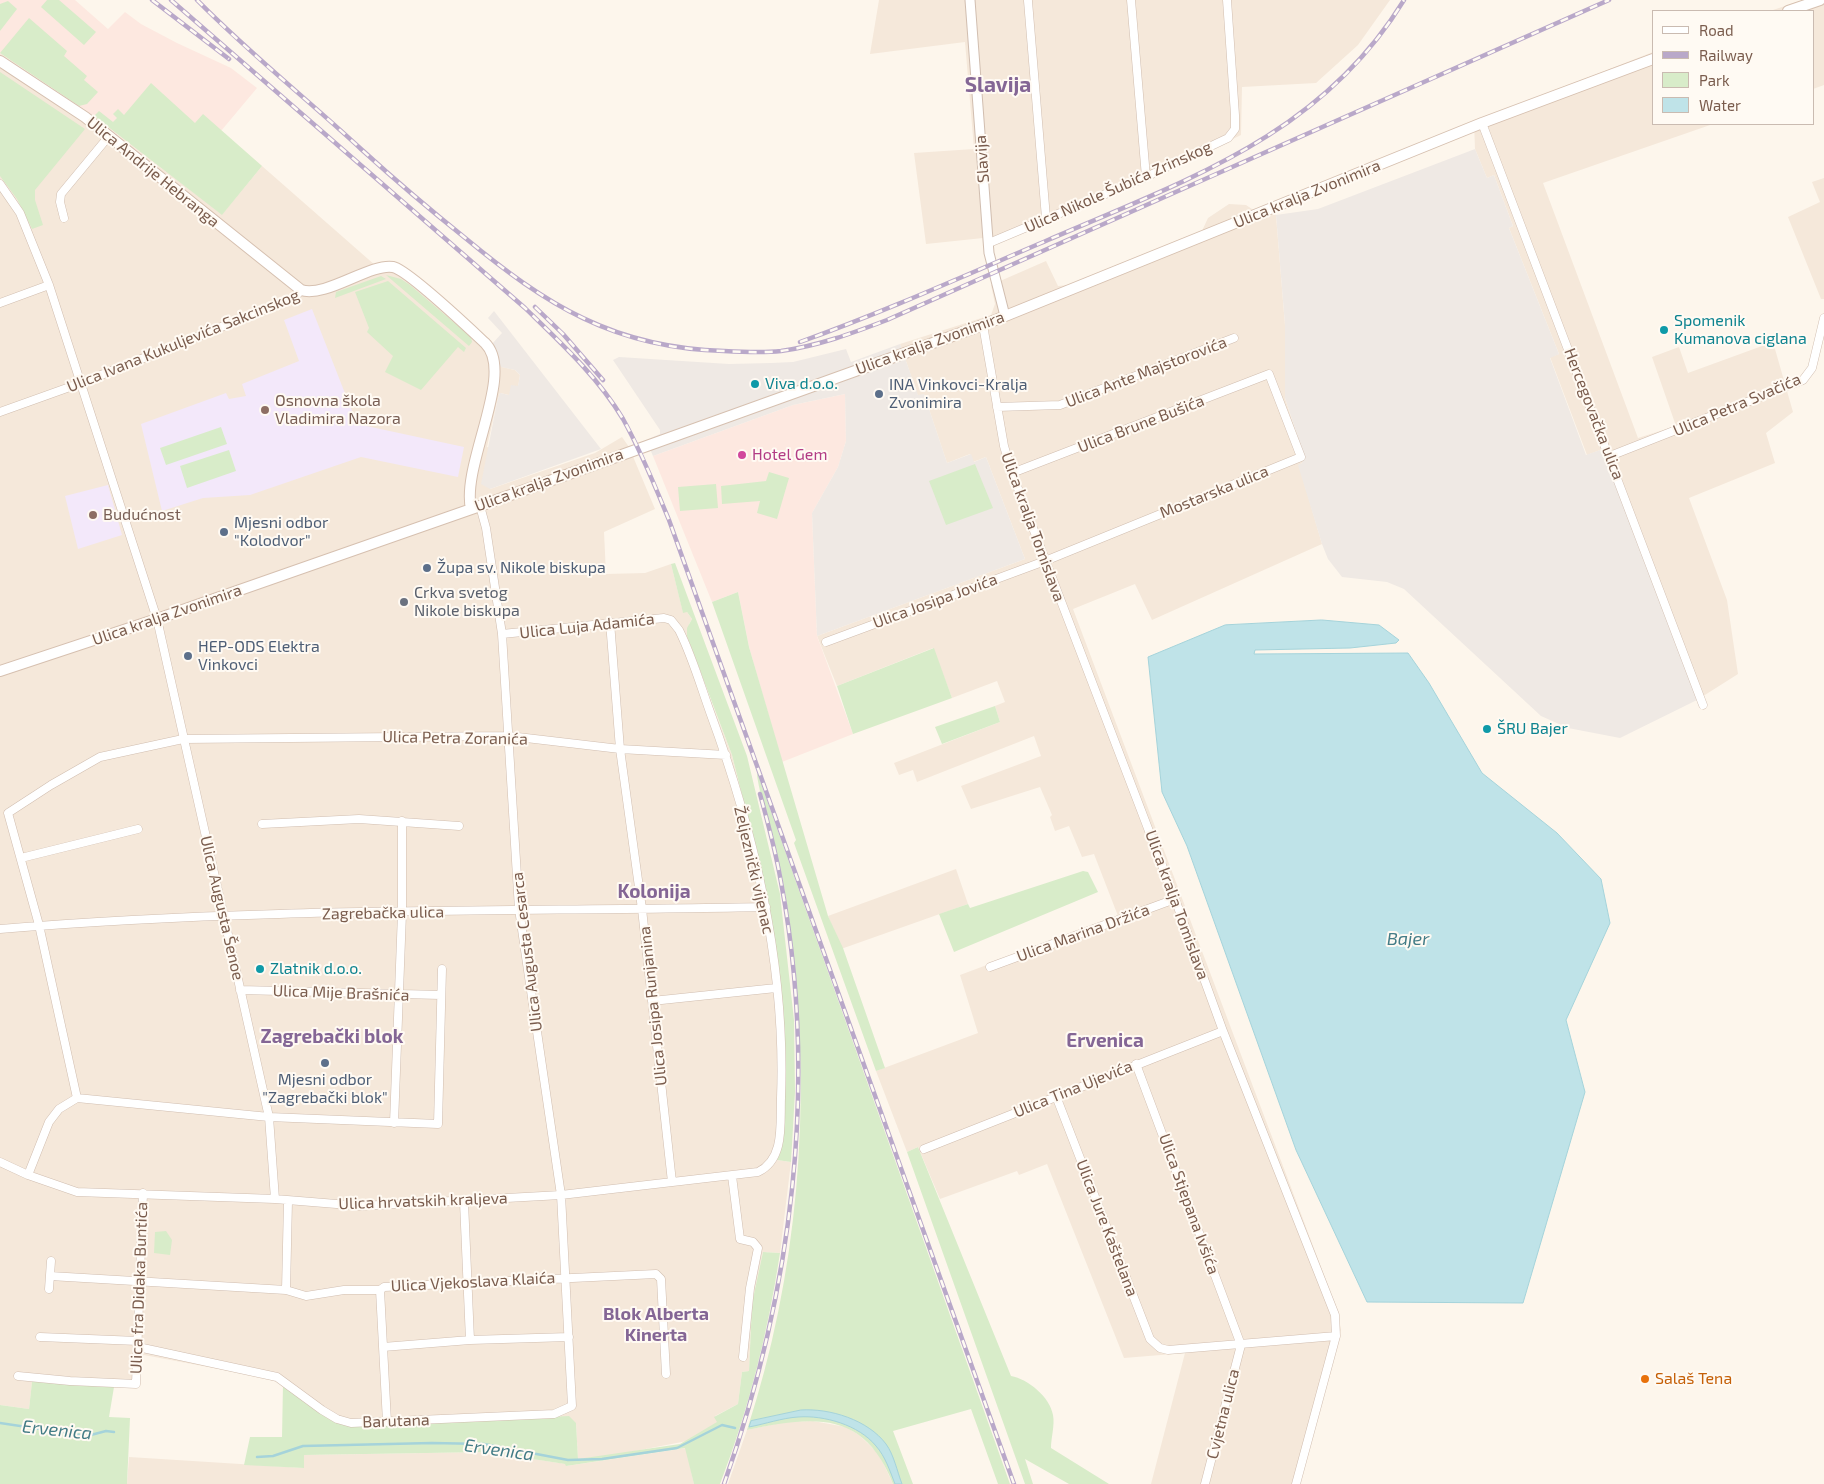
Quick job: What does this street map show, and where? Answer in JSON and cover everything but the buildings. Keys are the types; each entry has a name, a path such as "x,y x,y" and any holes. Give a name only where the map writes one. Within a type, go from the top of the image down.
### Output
{"main road":[{"path":"1791,10 1820,0"},
{"name":"Ulica kralja Zvonimira","path":"0,671 157,619 983,325 1482,123 1652,59"},
{"name":"Ulica Andrije Hebranga","path":"0,61 85,117 301,290"},
{"name":"Ulica Ivana Kukuljevića Sakcinskog","path":"301,290 314,291 378,270 395,268 412,278 485,343 494,355 496,379 469,487 475,507"}],"street":[{"name":"Slavija","path":"970,0 990,265 1005,316"},
{"path":"1131,0 1146,177"},
{"name":"Ulica Nikole Šubića Zrinskog","path":"989,243 1146,177 1228,138 1234,129 1236,115 1227,0"},
{"path":"1028,1 1046,218"},
{"name":"Hercegovačka ulica","path":"1482,123 1704,705"},
{"path":"64,218 60,202 61,194 109,136"},
{"name":"Ulica Augusta Šenoe","path":"0,184 20,213 49,285 157,619 269,1117 275,1199"},
{"path":"0,303 49,285"},
{"name":"Ulica Ivana Kukuljevića Sakcinskog","path":"0,412 80,384 294,298 301,290"},
{"name":"Ulica Petra Svačića","path":"1610,456 1803,380 1812,368 1824,318"},
{"name":"Ulica kralja Tomislava","path":"983,325 1004,446 1012,473 1175,899 1223,1031 1335,1315 1336,1336 1296,1484"},
{"name":"Ulica Ante Majstorovića","path":"997,407 1060,405 1234,338"},
{"name":"Ulica Brune Bušića","path":"1012,473 1269,374"},
{"name":"Mostarska ulica","path":"1045,560 1300,457 1269,374"},
{"name":"Ulica Augusta Cesarca","path":"475,507 486,528 502,634 519,909 561,1195 573,1399"},
{"name":"Ulica Josipa Jovića","path":"826,642 1045,560"},
{"name":"Ulica Luja Adamića","path":"502,634 610,622 664,618 671,620"},
{"name":"Željeznički vijenac","path":"671,620 684,639 726,755 766,907 776,988 782,1072 780,1134 777,1154 773,1161"},
{"name":"Ulica Josipa Runjanina","path":"610,622 620,749 642,909 672,1182"},
{"name":"Ulica Petra Zoranića","path":"21,858 8,813 51,785 100,757 183,739 509,736 620,749 726,755"},
{"path":"262,824 359,819 459,826"},
{"path":"394,1123 402,913 402,821"},
{"path":"77,1098 39,925 21,858 138,829"},
{"name":"Ulica Marina Držića","path":"990,967 1175,899"},
{"name":"Zagrebačka ulica","path":"0,929 39,925 223,916 519,909 766,907"},
{"path":"28,1175 49,1122 58,1109 77,1098 269,1117 438,1124 442,968"},
{"path":"652,1001 776,988"},
{"name":"Ulica Mije Brašnića","path":"240,990 441,995"},
{"name":"Ulica Tina Ujevića","path":"924,1149 1223,1031"},
{"name":"Ulica Stjepana Ivšića","path":"1136,1064 1241,1345"},
{"name":"Ulica Jure Kaštelana","path":"1056,1096 1150,1339 1160,1348 1168,1350"},
{"name":"Ulica hrvatskih kraljeva","path":"0,1162 28,1175 77,1192 275,1199 361,1206 464,1202 561,1195 758,1172 773,1161"},
{"path":"732,1176 740,1239 754,1242 758,1248 750,1288 743,1357"},
{"name":"Ulica fra Didaka Buntića","path":"18,1376 70,1382 136,1384 143,1193"},
{"path":"286,1290 288,1201"},
{"path":"464,1202 470,1340"},
{"path":"49,1288 51,1261"},
{"path":"566,1278 656,1274 661,1279 666,1374"},
{"name":"Ulica Vjekoslava Klaića","path":"50,1276 286,1290 306,1296 344,1290 380,1290 384,1287 566,1278"},
{"path":"380,1290 387,1422"},
{"name":"Cvjetna ulica","path":"1168,1350 1336,1336"},
{"name":"Barutana","path":"40,1337 138,1344 277,1376 337,1419 351,1423 554,1414 569,1409 573,1399"},
{"path":"383,1347 470,1340 569,1337"},
{"name":"Cvjetna ulica","path":"1205,1484 1241,1345"}],"shaded area":[{"path":"0,0 75,0 108,29 125,12 141,24 231,68 257,88 221,131 262,166 222,215 88,112 0,53"},
{"path":"879,0 1390,0 1358,45 1316,83 1242,87 1241,135 1146,181 984,249 983,238 926,244 914,153 974,149 965,42 870,54"},
{"path":"1803,0 1824,0 1824,85 1814,89 1814,10 1773,10"},
{"path":"1652,52 1652,125 1710,125 1543,183 1638,438 1676,426 1652,357 1679,347 1688,373 1773,342 1793,412 1766,433 1775,463 1689,498 1727,600 1738,674 1697,700 1603,449 1587,455 1550,357 1559,354 1509,228 1513,226 1494,175 1487,178 1475,149 1474,122"},
{"path":"0,53 88,112 222,214 262,166 376,266 393,264 403,266 495,346 502,367 515,370 520,375 518,387 509,395 500,393 497,402 487,447 490,448 490,489 595,453 622,437 629,447 655,509 604,532 606,574 645,573 671,564 683,612 687,612 692,619 689,624 691,649 732,755 758,862 785,1057 784,1098 777,1160 791,1162 780,1253 763,1252 752,1303 749,1371 742,1372 738,1404 715,1416 718,1422 687,1441 604,1457 578,1459 576,1423 352,1427 342,1424 283,1384 261,1377 144,1355 137,1388 32,1383 29,1409 0,1405"},
{"path":"1475,149 1487,178 1494,175 1513,226 1509,228 1559,354 1550,358 1586,455 1603,449 1697,700 1620,738 1568,728 1541,716 1404,589 1387,582 1342,577 1328,559 1322,544 1298,465 1302,463 1304,456 1285,398 1285,325 1276,215 1318,209"},
{"path":"1824,178 1824,299 1821,299 1788,217 1820,202 1812,182"},
{"path":"1229,204 1246,205 1255,211 1273,204 1276,215 1285,325 1285,398 1304,456 1302,463 1299,465 1322,544 1152,620 1135,584 1073,609 1338,1312 1341,1330 1299,1484 1151,1484 1185,1353 1124,1358 1047,1164 1019,1175 1017,1171 940,1199 918,1147 907,1152 876,1071 978,1033 960,975 1118,916 1094,854 1082,857 1069,826 1055,831 1050,817 1052,815 1040,787 971,809 961,786 1041,756 1034,736 917,782 913,770 899,775 894,763 1000,722 995,706 1005,702 997,681 952,698 933,648 837,686 817,636 1025,559 986,457 973,462 970,454 947,463 924,394 918,396 900,344 991,315 995,304 991,285 1046,261 1058,286 1068,285 1201,233 1208,218"},
{"name":"Osnovna škola Vladimira Nazora","path":"312,309 357,424 464,447 458,477 361,457 250,495 203,498 162,511 141,424 226,393 229,399 246,396 242,384 299,361 284,320"},
{"path":"494,311 601,449 490,489 481,484 497,402 500,393 509,395 511,385 518,386 520,375 515,370 501,367 492,344 502,333 488,318"},
{"path":"900,344 918,395 924,394 947,463 971,454 974,462 986,457 1025,559 817,636 812,513 838,467 846,441 845,394 793,405 653,456 646,440 660,434 660,430 613,360 619,357 729,364 793,362 846,349 851,362"},
{"path":"845,394 846,441 838,467 812,513 817,636 853,734 782,762 749,647 738,592 712,602 653,456 793,405"},
{"name":"Budućnost","path":"108,485 122,535 78,549 65,496"},
{"path":"956,869 968,904 841,949 828,916"},
{"path":"813,1421 846,1427 859,1435 879,1454 893,1484 728,1484 747,1430 784,1422"},
{"path":"686,1448 694,1484 127,1484 129,1457 304,1468 304,1455 487,1452 566,1464 566,1466"}],"green space":[{"path":"47,0 59,0 96,32 84,45 41,7"},
{"path":"8,1 17,9 0,31 0,4"},
{"path":"29,18 67,51 64,56 87,76 84,80 98,92 87,104 79,106 0,53"},
{"path":"0,72 85,129 35,190 35,200 43,225 32,229 17,199 0,176"},
{"path":"151,83 195,123 203,114 262,166 222,215 94,116 99,111 113,122 117,118 113,114 118,109 124,115"},
{"path":"386,275 401,279 410,285 471,337 472,342 469,346"},
{"path":"381,276 386,279 335,298 336,292"},
{"path":"388,281 466,348 464,352 458,347 421,390 385,372 393,356 367,332 369,328 355,292"},
{"path":"221,427 227,444 166,465 160,448"},
{"path":"229,450 236,471 187,488 180,466"},
{"path":"975,464 993,508 946,525 929,481"},
{"path":"769,472 789,478 777,519 757,513 760,501 722,504 721,486 766,481"},
{"path":"716,484 718,508 680,511 678,487"},
{"path":"675,563 747,756 780,894 794,1020 795,1092 791,1162 777,1160 786,1074 780,985 747,815 732,755 687,636 687,628 692,619 687,612 683,613 671,564"},
{"path":"738,592 749,647 828,916 843,948 885,1068 876,1071 794,843 796,840 712,602"},
{"path":"934,648 952,698 853,734 837,686"},
{"path":"995,706 1000,722 942,744 935,727"},
{"path":"757,772 1010,1484 998,1484 971,1409 893,1431 913,1484 893,1484 881,1460 867,1442 852,1431 834,1424 815,1421 794,1422 747,1430 764,1371 789,1251 796,1190 801,1067 798,1006 790,923 785,891 762,800"},
{"path":"1083,871 1088,872 1098,892 954,952 939,914 968,904 970,908"},
{"path":"918,1147 1011,1376 1031,1385 1043,1396 1051,1408 1054,1423 1051,1448 1109,1484 1069,1484 1025,1459 1033,1484 1025,1484 907,1152"},
{"path":"166,1231 172,1240 170,1255 154,1253 155,1232"},
{"path":"763,1252 780,1253 775,1283 749,1399 720,1484 694,1484 685,1448 566,1466 565,1464 487,1452 304,1455 304,1468 244,1465 250,1437 282,1437 283,1384 342,1424 352,1427 569,1416 576,1423 578,1459 680,1444 717,1422 714,1417 738,1404 742,1372 749,1371 752,1303"},
{"path":"35,1380 114,1387 109,1417 130,1418 127,1484 0,1484 0,1405 29,1409 32,1382"}],"water":[{"name":"Bajer","path":"1322,620 1379,625 1399,640 1396,643 1350,648 1255,650 1254,654 1408,653 1429,683 1482,773 1557,833 1601,879 1610,923 1566,1020 1585,1092 1523,1303 1367,1302 1296,1150 1187,846 1162,792 1148,657 1225,625"},
{"path":"801,1410 824,1411 848,1417 869,1428 889,1448 902,1484 895,1484 882,1454 876,1446 851,1427 830,1420 798,1417 749,1427 751,1421"}],"waterway":[{"name":"Ervenica","path":"0,1423 87,1436 106,1431 114,1432"},
{"name":"Ervenica","path":"257,1457 273,1456 303,1446 432,1443 484,1444 568,1460 602,1459 677,1448 722,1425 735,1428"}],"railway":[{"path":"152,0 229,59"},
{"path":"171,0 525,308 590,374 613,404 630,431 669,520 1014,1484"},
{"path":"197,0 258,57 425,205 494,261 553,302 615,332 648,341 685,348 760,352 781,351 808,346 887,320 1609,0"},
{"path":"800,342 894,306 1150,196 1199,174 1247,148 1291,120 1333,86 1371,47 1404,0"},
{"path":"535,307 563,334 603,380"},
{"path":"724,1484 748,1411 767,1337 782,1262 792,1187 798,1111 798,1034 792,958 779,871 760,794"}],"place":[{"name":"Spomenik Kumanova ciglana","path":"1664,330"},
{"name":"Viva d.o.o.","path":"755,384"},
{"name":"INA Vinkovci-Kralja Zvonimira","path":"879,394"},
{"name":"Osnovna škola Vladimira Nazora","path":"265,410"},
{"name":"Hotel Gem","path":"742,455"},
{"name":"Budućnost","path":"93,515"},
{"name":"Mjesni odbor \"Kolodvor\"","path":"224,532"},
{"name":"Župa sv. Nikole biskupa","path":"427,568"},
{"name":"Crkva svetog Nikole biskupa","path":"404,602"},
{"name":"HEP-ODS Elektra Vinkovci","path":"188,656"},
{"name":"ŠRU Bajer","path":"1487,729"},
{"name":"Zlatnik d.o.o.","path":"260,969"},
{"name":"Mjesni odbor \"Zagrebački blok\"","path":"325,1063"},
{"name":"Salaš Tena","path":"1645,1379"}],"district":[{"name":"Slavija","path":"998,85"},
{"name":"Kolonija","path":"654,892"},
{"name":"Zagrebački blok","path":"332,1037"},
{"name":"Ervenica","path":"1105,1041"},
{"name":"Blok Alberta Kinerta","path":"656,1324"}]}
